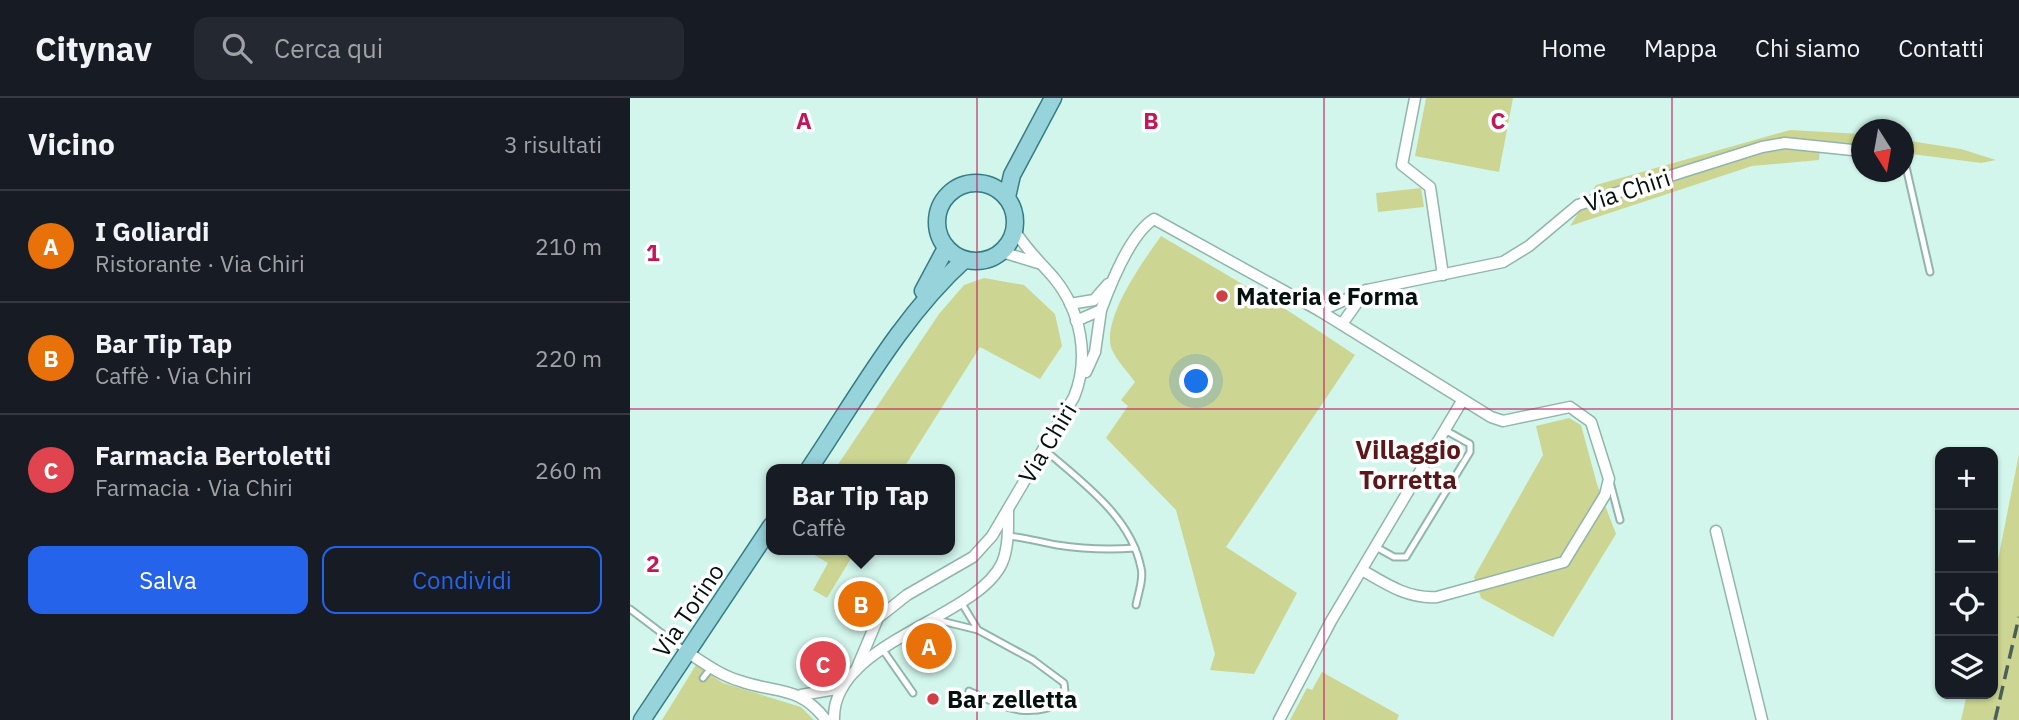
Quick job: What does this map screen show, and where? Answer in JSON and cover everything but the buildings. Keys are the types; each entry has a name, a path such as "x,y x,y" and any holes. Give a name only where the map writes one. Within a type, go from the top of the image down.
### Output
{"main road":[{"path":"987,184 1007,197 1015,213 1015,231 1002,252 988,260 964,260 946,248 936,225 944,198 959,186 987,184 999,174 1035,128 1054,98"},
{"path":"1007,197 1012,175 1035,128"},
{"path":"900,333 907,316 937,270 946,248"},
{"path":"812,464 900,333 947,276 964,260"},
{"name":"Via Torino","path":"642,720 766,534"}],"street":[{"path":"1415,98 1402,165 1430,187 1443,275"},
{"name":"Via Chiri","path":"834,720 842,688 856,670 878,618 907,595 973,557 992,536 1044,449 1095,352 1101,310 1115,275 1144,225 1154,219 1320,311 1367,290 1503,262 1516,256 1578,205 1762,147 1786,143 1851,150"},
{"name":"Via Chiri","path":"1015,231 1055,279 1069,304 1082,342 1082,378"},
{"path":"1002,252 1039,263"},
{"name":"Via Chiri","path":"1069,304 1094,300 1115,275"},
{"path":"1342,324 1367,290"},
{"path":"1076,321 1101,310"},
{"path":"1320,311 1462,401 1503,421 1558,407 1570,407 1580,411 1591,422 1609,479 1605,495 1564,562 1554,567 1437,597 1423,598 1401,592 1362,570"},
{"path":"1279,720 1331,621 1462,401"},
{"name":"Via Chiri","path":"856,670 929,618 960,601 992,578 1003,562 1009,506"},
{"path":"1716,531 1762,720"},
{"path":"687,652 725,676 800,695 813,702 826,720"},
{"path":"800,695 842,688"}],"lane":[{"path":"1909,182 1930,272"},
{"path":"1376,547 1395,557 1406,557 1470,452 1471,443 1445,430"},
{"path":"1044,449 1108,505 1135,548 1142,570 1136,605"},
{"path":"1609,479 1620,520"},
{"path":"1007,536 1034,537 1053,544 1100,550 1135,548"},
{"path":"960,601 978,630"},
{"path":"630,609 687,652"},
{"path":"929,618 978,630 1033,660 1064,683 1066,701 1047,711 1013,711 968,691"},
{"path":"883,650 913,693"},
{"path":"703,678 711,668"}],"green space":[{"path":"1426,98 1513,98 1499,172 1415,156"},
{"path":"1790,130 1851,133 1851,146 1821,142 1819,160 1752,166 1570,226 1596,185"},
{"path":"1914,142 1961,149 1996,160 1981,163 1914,154"},
{"path":"1421,188 1424,207 1378,212 1376,193"},
{"path":"1161,236 1290,312 1355,355 1226,547 1297,593 1254,674 1210,670 1215,654 1176,510 1106,438 1128,406 1121,400 1135,382 1112,350 1112,323 1126,291"},
{"path":"984,278 1024,285 1055,314 1062,346 1040,379 980,347 906,464 838,464 939,314 964,285"},
{"path":"1569,418 1581,425 1597,484 1616,534 1553,637 1481,598 1474,577 1543,455 1536,426"},
{"path":"2019,454 2019,720 1961,720 1966,699 1998,699 1998,560"},
{"path":"814,555 853,555 827,598 813,590 828,563"},
{"path":"696,665 723,683 801,707 814,720 662,720"},
{"path":"1322,672 1399,715 1397,720 1290,720 1307,688 1312,690"}],"railway":[{"path":"1995,720 2019,617"}],"place":[{"name":"Materia e Forma","path":"1222,296"},
{"name":"Bar Tip Tap","path":"861,604"},
{"name":"I Goliardi","path":"929,646"},
{"name":"Farmacia Bertoletti","path":"823,664"},
{"name":"Bar zelletta","path":"933,699"}],"district":[{"name":"Villaggio Torretta","path":"1408,464"}]}
